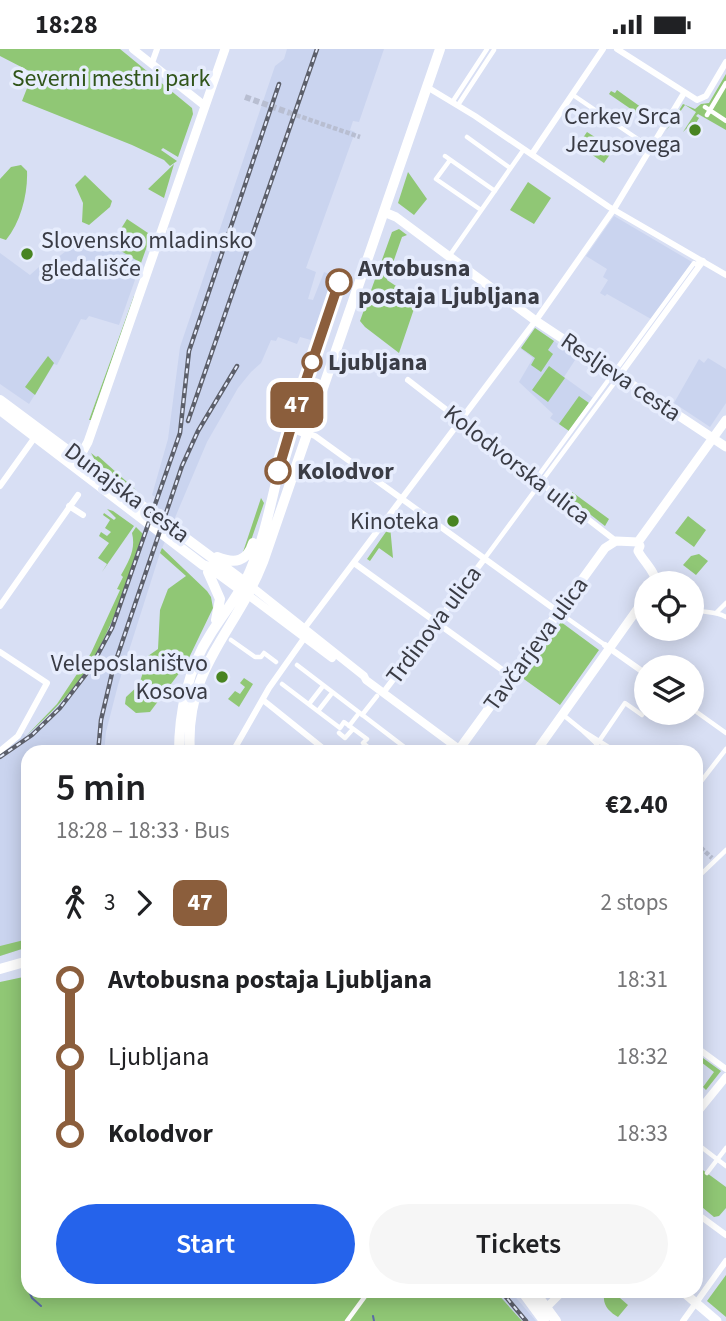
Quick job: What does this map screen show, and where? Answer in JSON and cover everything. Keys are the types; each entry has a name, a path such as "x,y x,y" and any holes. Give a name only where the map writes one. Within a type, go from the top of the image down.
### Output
{"main road":[{"path":"77,462 88,442 225,49"},
{"path":"190,745 190,722 199,684 246,588 307,433 440,49"},
{"name":"Resljeva cesta","path":"384,212 397,217 616,377 726,447"},
{"name":"Dunajska cesta","path":"0,400 206,568 211,568 246,588"},
{"name":"Dunajska cesta","path":"0,410 35,437 77,462 206,552 246,588"},
{"path":"651,571 635,546 726,420"},
{"path":"209,635 246,588 266,523 290,427 307,433"},
{"path":"206,552 227,561 241,560 250,552 255,537 266,523"},
{"name":"Kolodvorska ulica","path":"616,541 635,546"},
{"name":"Tavčarjeva ulica","path":"465,745 512,677 562,614 605,548 616,541"},
{"path":"206,568 223,592 225,604 222,616"},
{"path":"179,745 187,691 220,604 219,594 206,568"},
{"path":"541,745 564,715 607,647 634,612"},
{"path":"0,969 21,963"},
{"path":"528,1298 543,1314 556,1321"},
{"path":"690,1298 717,1321"}],"street":[{"path":"133,49 205,106"},
{"path":"152,63 157,49"},
{"path":"455,103 487,49"},
{"path":"532,154 603,49"},
{"path":"617,49 695,100 704,98 726,62"},
{"path":"455,103 494,50"},
{"path":"726,83 707,111 726,121"},
{"path":"427,87 614,209 726,275"},
{"path":"237,745 303,633 401,498 536,321 614,209 684,93"},
{"path":"573,95 651,148"},
{"path":"467,137 510,168"},
{"path":"450,256 524,149"},
{"path":"481,210 436,179 447,158 495,191"},
{"path":"538,482 702,260"},
{"path":"485,558 616,377"},
{"name":"Kolodvorska ulica","path":"408,380 616,541"},
{"path":"307,433 315,436 634,666"},
{"path":"0,486 35,437"},
{"path":"0,606 78,495"},
{"path":"69,506 83,515"},
{"name":"Trdinova ulica","path":"380,695 485,558"},
{"path":"354,563 512,677"},
{"path":"246,588 362,680 366,680 380,695 452,745"},
{"path":"717,612 726,603"},
{"path":"704,610 726,617"},
{"path":"232,640 255,657 261,657 264,653 276,661"},
{"path":"0,652 47,683 18,736 0,751"},
{"path":"297,665 402,745"},
{"path":"282,684 340,727 344,722 351,727 367,739 363,743 365,745"},
{"path":"309,704 323,686"},
{"path":"318,711 332,693"},
{"path":"339,733 345,738 360,714 380,695"},
{"path":"262,700 320,745"},
{"path":"596,745 625,703 634,709"},
{"path":"564,715 603,745"},
{"path":"704,717 726,733"},
{"path":"703,779 726,749"},
{"path":"703,871 726,850"},
{"path":"703,1052 726,1069"},
{"path":"703,1105 726,1077"},
{"path":"703,1148 726,1166"},
{"path":"707,1173 726,1148"},
{"path":"703,1218 726,1235"},
{"path":"703,1294 726,1261"},
{"path":"347,1321 364,1298"},
{"path":"543,1314 557,1298"},
{"path":"683,1321 700,1298"}],"shaded area":[{"path":"287,49 384,49 359,122 353,121 350,130 355,132 306,268 316,272 308,299 313,300 324,272 332,275 330,286 311,340 300,337 297,344 278,337 276,341 271,340 261,363 238,388 207,442 160,553 118,685 105,745 21,745 21,949 0,956 0,753 23,733 26,736 50,714 91,662 111,622 155,497 152,495 168,439 180,347 275,66 284,59"},
{"path":"614,216 692,262 651,319 607,294 605,296 600,293 608,280 603,277 607,269 586,256"},
{"path":"91,232 141,263 119,325 89,316 86,320 81,319 57,365 54,364 29,404 0,384 0,253 30,275"},
{"path":"535,328 577,357 564,377 593,398 569,431 550,418 553,414 519,382 533,358 521,349"},
{"path":"708,358 726,369 726,403 710,427 674,403 699,359 704,363"},
{"path":"501,1298 516,1298 536,1321 522,1321"}],"green space":[{"name":"Severni mestni park","path":"0,49 120,49 192,108 193,114 178,157 163,148 161,150 177,161 170,166 164,160 132,145 22,101 33,73 0,56"},
{"path":"726,74 726,130 698,114 696,116 699,118 693,128 689,126 683,132 696,112 685,105 666,131 683,104 695,109 701,104 709,103"},
{"path":"617,90 645,110 641,116 609,94"},
{"path":"587,132 612,148 615,147 604,163 578,145"},
{"path":"174,164 164,198 148,189"},
{"path":"21,165 27,171 25,198 16,225 6,240 0,238 0,179 11,167"},
{"path":"408,172 427,199 414,215 398,203"},
{"path":"85,175 112,201 110,207 89,225 82,222 83,203 75,185"},
{"path":"528,182 551,198 534,224 510,210"},
{"path":"127,219 151,235 141,263 111,245"},
{"path":"399,229 407,235 402,237 387,280 417,300 399,353 360,321 392,232"},
{"path":"134,296 91,420 89,420"},
{"path":"535,328 554,341 548,350 553,354 541,372 531,365 535,358 521,348"},
{"path":"48,356 54,363 35,395 25,387"},
{"path":"549,366 565,378 548,402 532,390"},
{"path":"579,396 589,403 569,431 559,424"},
{"path":"91,453 98,456 136,490 97,464"},
{"path":"572,492 609,519 605,526 568,497"},
{"path":"261,498 264,503 248,549 243,552"},
{"path":"107,509 134,526 102,572 107,564 98,558 109,543 99,536 101,532 107,536 111,532 105,528 110,520 103,515 104,513 114,520 116,518"},
{"path":"688,516 706,530 694,547 675,533"},
{"path":"390,526 393,558 379,548 370,561 367,559"},
{"path":"136,527 143,534 120,600 99,649 69,693 26,736 57,704 91,653 120,590 117,589 131,555 132,533"},
{"path":"162,548 207,591 213,608 186,664 150,712 136,713 125,704 126,697 139,685 148,656 158,649 160,610 168,589 186,576 160,553"},
{"path":"699,554 708,561 699,571 691,571 683,565 691,556"},
{"path":"561,622 599,650 560,705 521,677"},
{"path":"244,678 253,684 239,707 228,699 235,691 240,694 245,687 240,683"},
{"path":"21,941 21,949 0,956 0,946"},
{"path":"21,978 21,1298 501,1298 522,1321 0,1321 0,982"},
{"path":"703,1058 721,1071 706,1090 703,1087 714,1072 703,1064"},
{"path":"703,1170 726,1187 726,1208 719,1216 714,1217 703,1208"},
{"path":"726,1275 726,1317 707,1301"},
{"path":"604,1298 620,1298 628,1305 618,1317 605,1303"}],"waterway":[{"path":"32,1298 41,1306"},
{"path":"373,1316 374,1321"}],"tunnel":[{"path":"245,97 290,113"},
{"path":"290,113 360,137"},
{"path":"703,850 712,858"}],"railway":[{"path":"188,421 317,49"},
{"path":"0,757 32,735 60,708 90,669 112,628 180,433 189,351 279,84"},
{"path":"99,745 101,720 113,669 182,466 198,431 237,366"},
{"path":"507,1298 526,1321"}],"bus line":[{"name":"47","path":"278,471 339,282"}],"place":[{"name":"Cerkev Srca Jezusovega","path":"695,130"},
{"name":"Slovensko mladinsko gledališče","path":"27,254"},
{"name":"Avtobusna postaja Ljubljana","path":"339,282"},
{"name":"Ljubljana","path":"312,362"},
{"name":"Kolodvor","path":"278,471"},
{"name":"Kinoteka","path":"453,521"},
{"name":"Veleposlaništvo Kosova","path":"222,677"}]}
